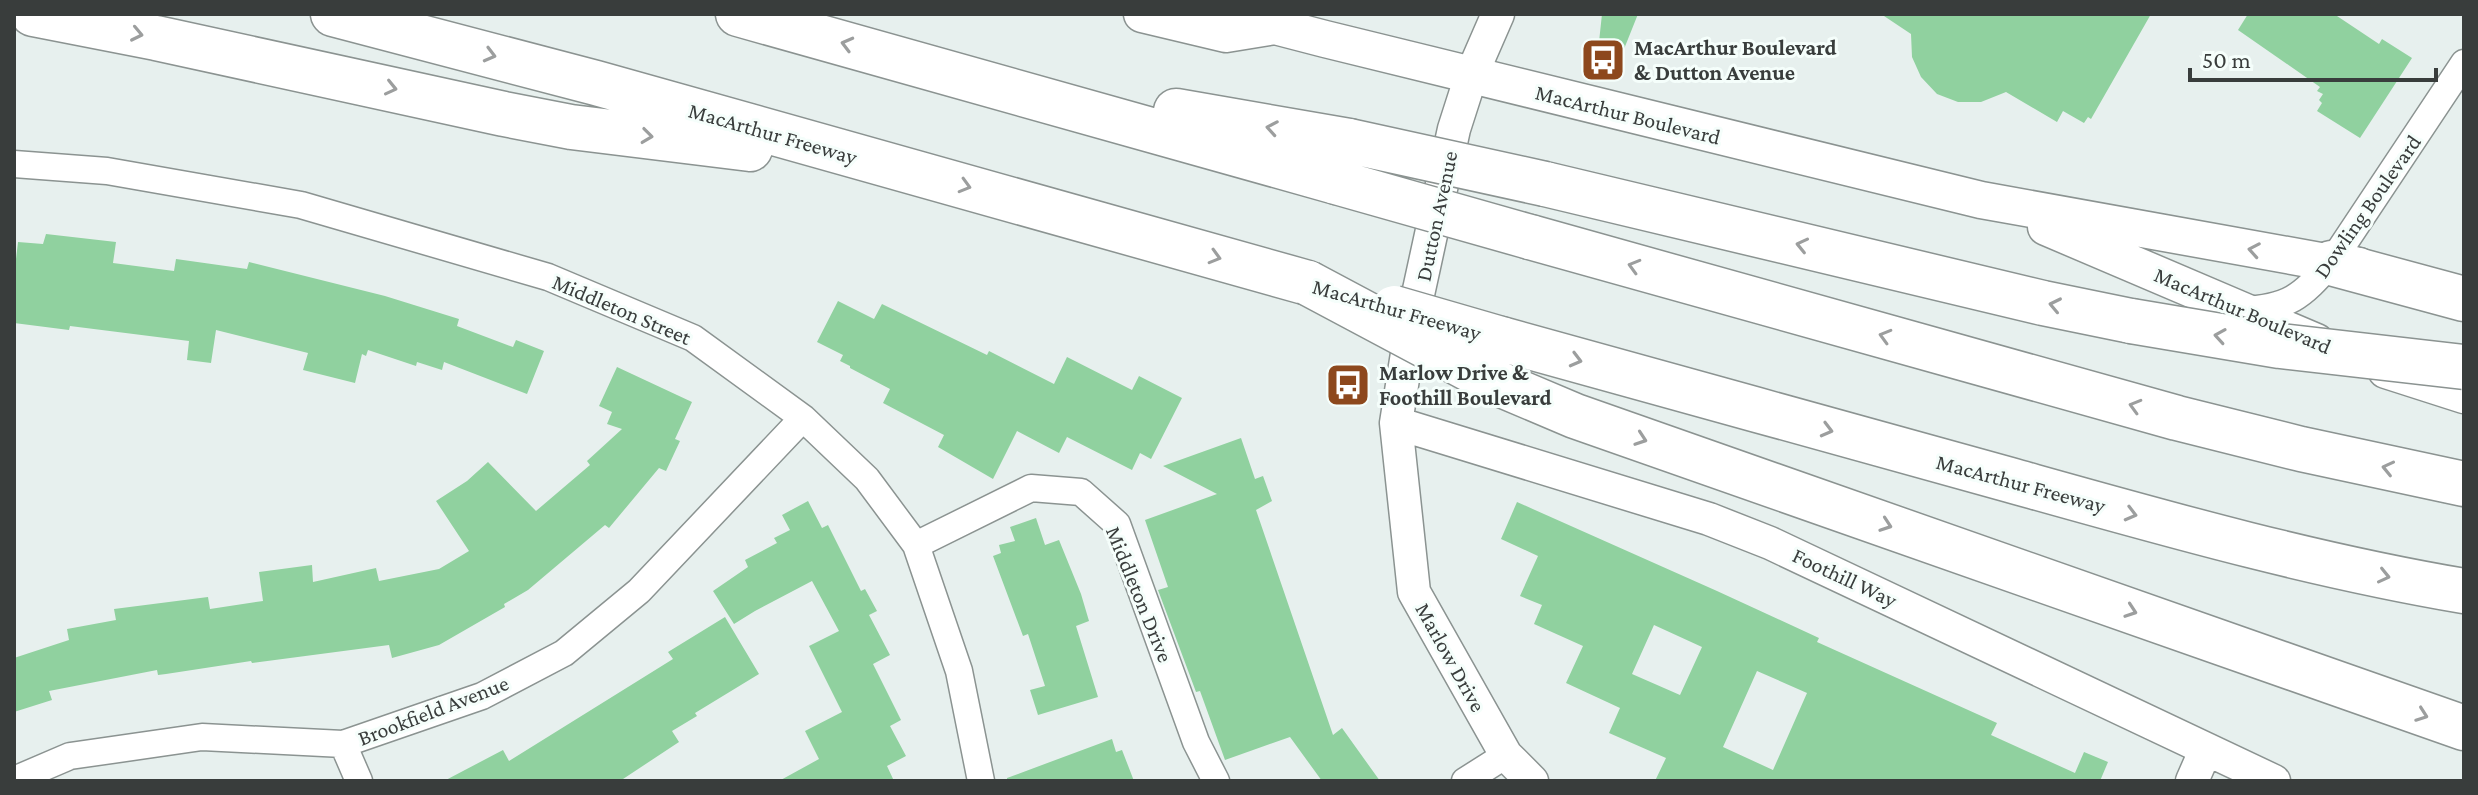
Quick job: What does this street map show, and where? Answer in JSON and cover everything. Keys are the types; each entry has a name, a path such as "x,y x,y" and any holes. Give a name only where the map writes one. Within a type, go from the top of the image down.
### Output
{"highway":[{"path":"33,14 126,31 571,127 890,165"},
{"name":"MacArthur Freeway","path":"333,14 596,83 1308,283 1495,360 2213,536 2402,581 2464,591"},
{"path":"738,14 922,65 1343,162 1545,184 2131,321 2280,346 2464,367"},
{"path":"1343,162 1530,237 2177,418 2301,449 2464,484"},
{"path":"2331,263 2464,299"},
{"path":"1495,360 1575,416 2464,728"}],"main road":[{"name":"MacArthur Boulevard","path":"1142,14 1226,34 1268,20 1471,76 1981,200 2331,263 2464,276"},
{"name":"MacArthur Boulevard","path":"1981,200 2376,367 2464,395"}],"street":[{"name":"Dutton Avenue","path":"1396,423 1412,322 1454,129 1471,76 1498,14"},
{"name":"Dowling Boulevard","path":"2242,310 2269,309 2291,301 2311,286 2331,263 2464,63"},
{"name":"Middleton Street","path":"14,164 107,171 301,205 548,277 693,338 803,418 867,479 916,545 959,671 981,781"},
{"name":"Brookfield Avenue","path":"14,780 70,756 202,737 343,744 482,696 564,653 639,591 803,418"},
{"name":"Foothill Way","path":"1396,423 1709,519 1770,543 2274,781"},
{"name":"Marlow Drive","path":"1396,423 1414,592 1506,755 1532,781"},
{"name":"Middleton Drive","path":"916,545 1031,488 1081,492 1117,524 1196,742 1216,781"},
{"path":"343,744 359,781"},
{"path":"2192,781 2206,749"},
{"path":"1465,781 1506,755"}],"building":[{"path":"1602,14 1638,14 1624,49 1599,42"},
{"path":"1881,14 2151,14 2091,119 2088,117 2084,123 2063,111 2057,122 2006,92 1981,102 1958,102 1937,94 1921,77 1912,57 1911,34"},
{"path":"2248,14 2334,14 2379,44 2382,39 2412,58 2360,138 2317,111 2322,103 2319,100 2323,94 2317,91 2320,87 2238,30"},
{"path":"46,234 116,242 113,263 174,271 176,259 247,269 249,262 385,296 459,319 457,326 513,347 516,340 544,351 527,394 444,362 442,370 417,362 416,366 368,350 366,356 362,354 355,383 303,370 308,353 216,330 211,363 187,360 189,341 70,326 69,330 14,323 18,242 43,244"},
{"path":"838,301 874,319 882,304 987,355 989,351 1054,384 1067,357 1132,390 1139,376 1182,398 1151,459 1140,453 1132,470 1067,437 1059,453 1017,431 993,479 938,447 944,435 883,403 890,389 850,368 840,361 843,355 817,342"},
{"path":"617,367 692,402 675,439 680,441 666,471 659,468 609,528 605,525 528,590 504,604 505,607 439,645 392,658 389,645 158,675 157,670 49,691 52,700 14,712 14,658 69,640 67,629 116,620 114,609 208,597 210,609 263,601 259,572 312,565 313,582 376,568 379,581 439,569 469,551 436,501 467,481 488,462 536,511 590,465 587,461 622,429 607,424 612,412 599,406"},
{"path":"1241,438 1255,479 1263,476 1272,501 1256,510 1333,735 1342,728 1380,781 1322,781 1290,737 1225,760 1200,691 1196,692 1158,590 1168,587 1145,520 1217,494 1163,466"},
{"path":"808,501 822,528 828,525 861,591 865,589 877,611 869,615 890,655 873,664 901,720 890,726 906,756 887,766 894,781 779,781 819,759 805,731 842,712 809,646 839,631 812,581 734,624 713,591 748,567 745,560 777,543 774,538 790,530 782,515"},
{"path":"1517,502 1717,591 1819,638 1817,642 1997,723 1991,735 2075,773 2084,752 2108,762 2100,781 1655,781 1666,758 1609,733 1620,708 1566,683 1583,646 1534,624 1542,605 1520,596 1538,556 1501,539","holes":["1654,625 1702,647 1680,695 1632,674","1757,671 1807,693 1773,770 1723,747"]},
{"path":"1036,518 1045,545 1059,540 1081,594 1089,621 1076,626 1098,697 1038,715 1030,690 1045,686 1028,634 1023,636 993,556 1001,553 999,545 1015,541 1010,527"},
{"path":"725,617 759,674 695,713 697,716 672,731 679,742 620,781 444,781 503,750 509,761 673,659 668,652"},
{"path":"1112,739 1116,752 1122,750 1134,781 1007,781 1007,778"}],"place":[{"name":"MacArthur Boulevard & Dutton Avenue","path":"1603,60"},
{"name":"Marlow Drive & Foothill Boulevard","path":"1348,385"}]}
